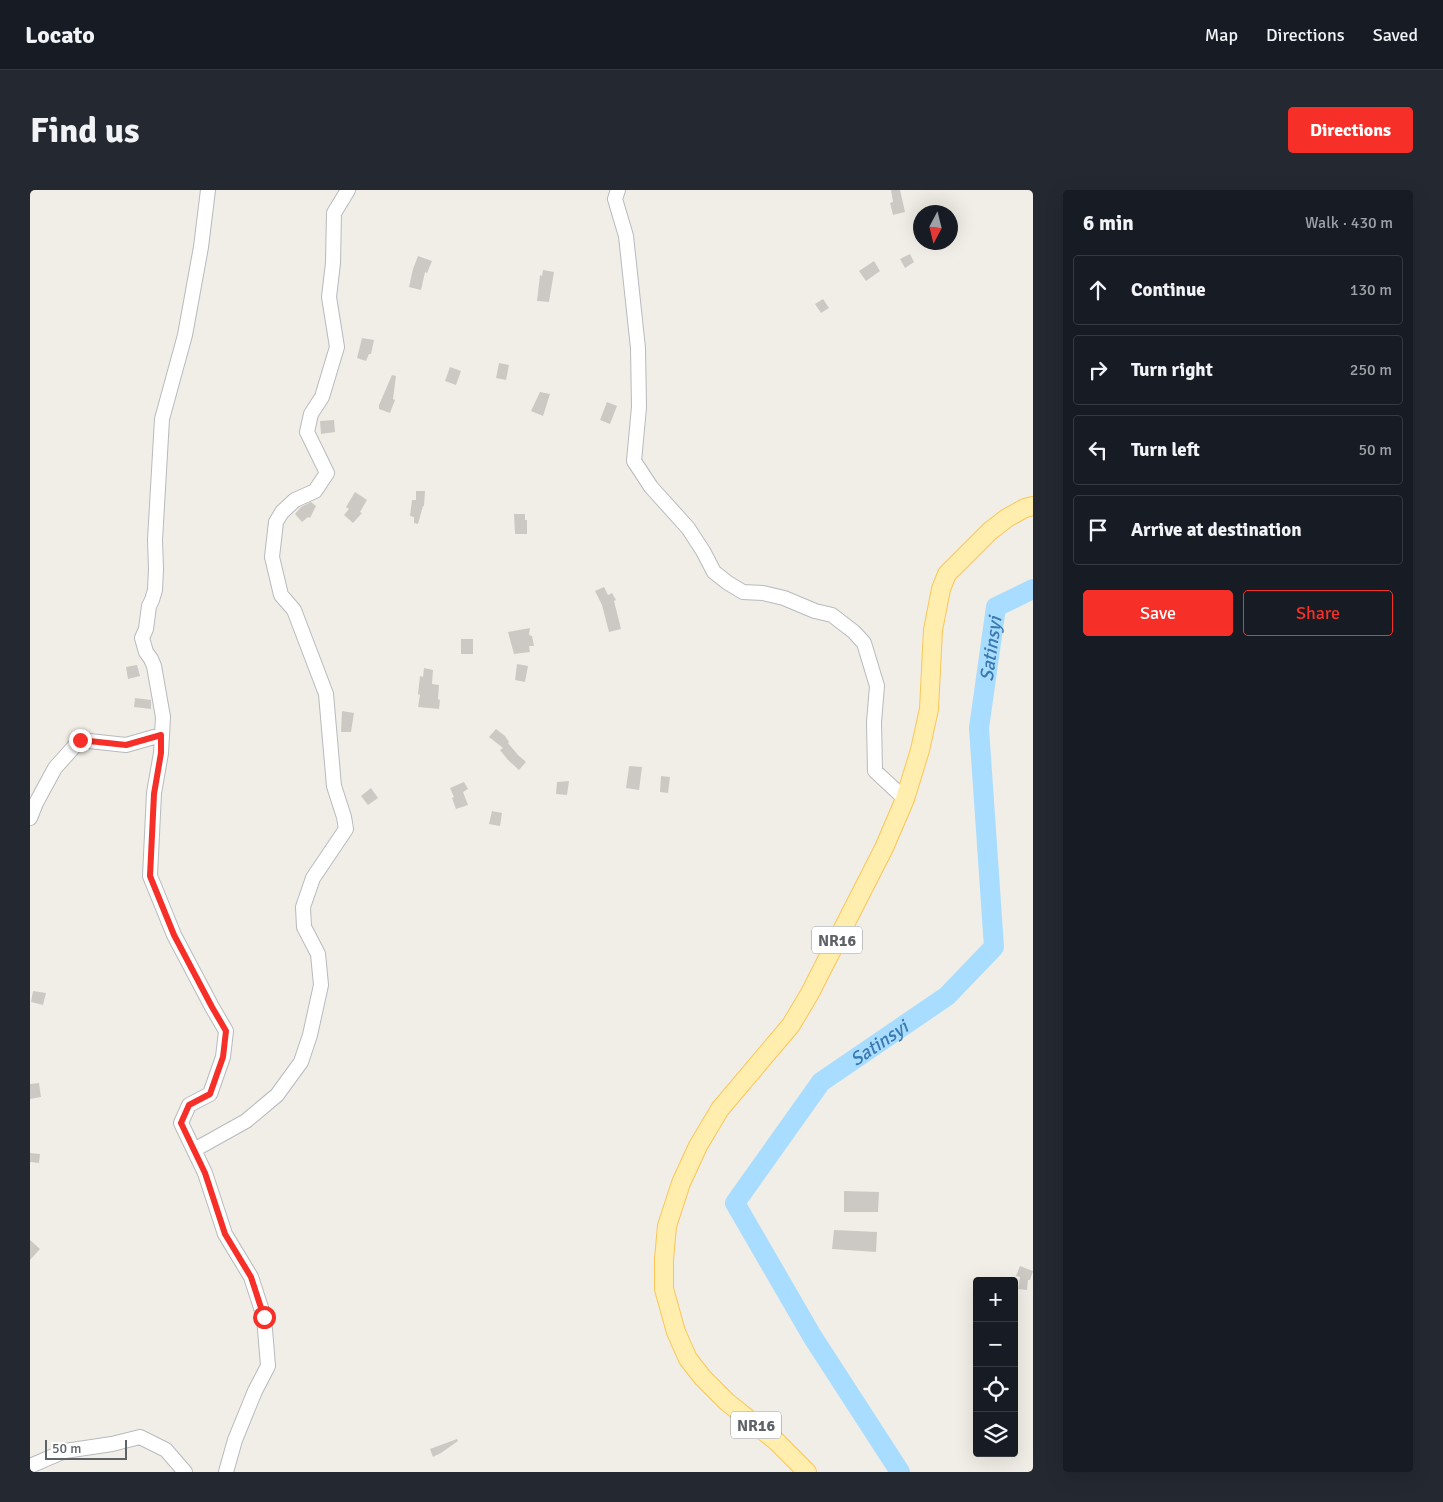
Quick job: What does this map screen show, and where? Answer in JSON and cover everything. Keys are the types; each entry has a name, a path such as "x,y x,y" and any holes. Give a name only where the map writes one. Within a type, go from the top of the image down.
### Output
{"main road":[{"name":"NR16","path":"807,1472 776,1441 727,1402 703,1378 688,1359 676,1332 664,1289 667,1226 698,1146 720,1109 791,1025 810,993 884,848 905,799 920,750 928,709 933,630 941,589 947,574 990,531 1007,518 1025,508 1033,506"}],"street":[{"path":"208,190 201,247 185,335 162,419 160,480 154,540 155,590 149,606 146,629 142,638 146,652 154,666 162,717 161,753 154,794 150,876 174,935 226,1031 223,1057 210,1094 189,1105 181,1123 205,1173 225,1234 251,1277 264,1317 268,1366 255,1391 235,1440 226,1472"},
{"path":"194,1150 246,1122 277,1095 301,1062 310,1034 321,984 318,954 304,926 303,908 313,878 346,829 334,786 326,694 294,610 281,595 272,557 276,522 282,512 295,500 315,491 327,473 307,432 311,414 322,397 337,347 329,297 333,263 334,213 348,190"},
{"path":"618,190 615,199 626,236 638,348 638,407 634,461 651,487 688,528 714,572 742,592 763,593 784,598 815,611 832,615 854,632 864,643 876,686 874,722 876,771 905,799"},
{"path":"30,818 55,768 80,740 126,745 161,735"},
{"path":"30,1466 65,1451 112,1444 140,1437 166,1450 185,1472"}],"building":[{"path":"891,190 900,190 905,212 893,215 890,203 893,202"},
{"path":"910,254 914,262 905,268 900,259"},
{"path":"418,256 432,261 427,273 425,272 421,290 409,287"},
{"path":"874,261 880,271 866,281 859,271"},
{"path":"543,270 554,272 549,302 537,301 540,275 542,276"},
{"path":"823,299 829,308 821,313 815,304"},
{"path":"362,338 374,340 371,354 369,354 366,361 357,358"},
{"path":"499,363 509,365 506,380 496,378"},
{"path":"450,367 461,371 456,385 445,381"},
{"path":"392,375 396,376 393,399 395,400 390,413 379,409 379,405"},
{"path":"540,392 550,394 543,416 531,411"},
{"path":"607,402 617,406 610,424 600,420"},
{"path":"334,420 335,432 321,434 320,421"},
{"path":"416,491 425,491 424,506 418,524 414,523 414,517 410,516 412,500 416,500"},
{"path":"355,492 367,500 360,512 362,513 353,523 344,515 349,509 346,507"},
{"path":"311,502 316,506 310,518 308,517 302,522 295,514 301,507"},
{"path":"514,514 525,514 527,534 515,534"},
{"path":"604,587 608,595 612,593 616,600 614,601 621,629 609,632 602,605 595,591"},
{"path":"530,628 529,635 532,636 534,646 529,646 530,652 514,654 508,632"},
{"path":"461,639 473,639 473,654 461,654"},
{"path":"517,664 528,666 525,682 515,680"},
{"path":"137,665 140,676 128,679 126,667"},
{"path":"424,668 433,670 432,684 439,685 439,709 418,707 420,676 423,677"},
{"path":"135,698 151,700 151,709 134,707"},
{"path":"342,711 354,713 351,732 341,732"},
{"path":"496,729 505,736 508,743 526,762 519,770 500,750 503,748 489,737"},
{"path":"630,766 642,767 639,790 626,788"},
{"path":"661,776 670,777 668,793 660,792"},
{"path":"569,781 567,795 556,794 557,782"},
{"path":"464,782 468,789 463,792 468,805 456,809 450,788"},
{"path":"371,788 378,798 368,805 361,796"},
{"path":"492,811 502,813 500,826 489,824"},
{"path":"33,991 46,993 43,1005 31,1002"},
{"path":"39,1083 41,1097 30,1099 30,1084"},
{"path":"30,1153 40,1154 39,1163 30,1162"},
{"path":"844,1191 879,1192 878,1212 844,1212"},
{"path":"834,1230 877,1232 876,1252 832,1249"},
{"path":"30,1240 40,1249 30,1260"},
{"path":"1020,1266 1033,1271 1030,1280 1028,1280 1027,1290 1018,1289 1020,1277 1016,1276"},
{"path":"457,1439 458,1441 433,1457 430,1449"}],"waterway":[{"name":"Satinsyi","path":"900,1472 812,1336 735,1203 821,1082 947,996 994,947 979,728 996,607 1033,589"}],"route":[{"path":"80,740 126,745 161,735 161,753 154,794 150,876 174,935 226,1031 223,1057 210,1094 189,1105 181,1123 205,1173 225,1234 251,1277 264,1317"}]}
